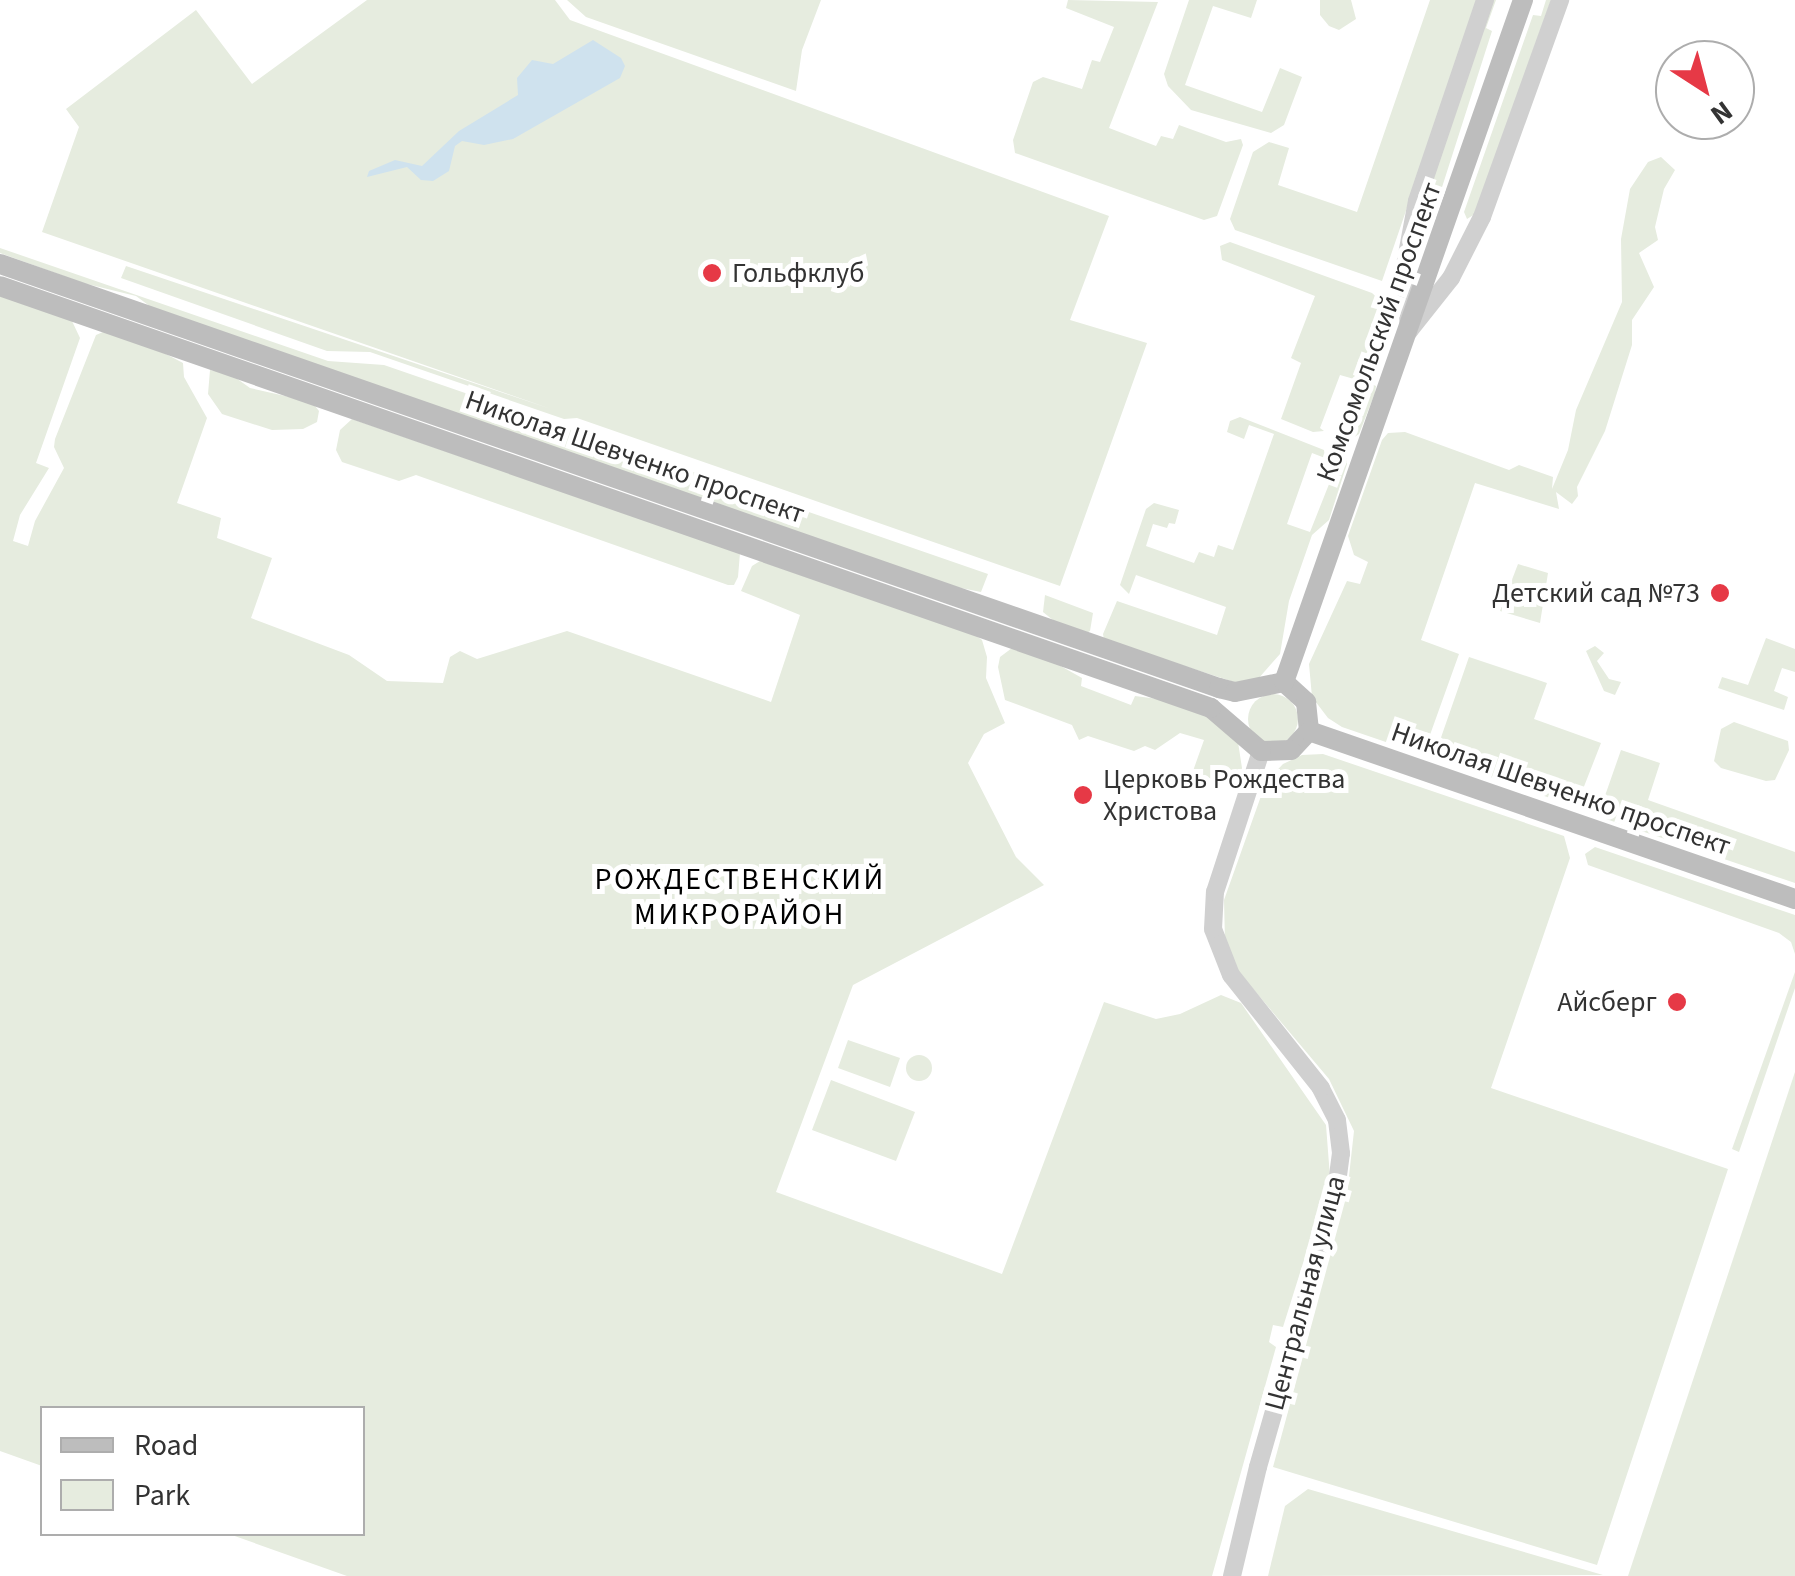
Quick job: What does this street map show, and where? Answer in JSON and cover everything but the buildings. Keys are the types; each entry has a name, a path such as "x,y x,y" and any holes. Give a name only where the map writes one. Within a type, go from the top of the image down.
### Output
{"main road":[{"name":"Комсомольский проспект","path":"1284,682 1524,0"},
{"name":"Николая Шевченко проспект","path":"0,264 344,395 1211,708 1243,735"},
{"name":"Николая Шевченко проспект","path":"0,286 344,395 1219,688 1254,688"},
{"path":"1284,682 1306,702 1309,731 1292,750 1261,751 1243,735 1240,706 1254,688 1284,682"},
{"name":"Николая Шевченко проспект","path":"1309,731 1795,899"}],"street":[{"path":"1409,331 1403,299 1405,265 1417,200 1485,0"},
{"path":"1409,331 1451,278 1482,216 1560,0"},
{"name":"Центральная улица","path":"1232,1576 1258,1468 1335,1198 1340,1154 1336,1120 1321,1088 1231,975 1214,929 1215,892 1261,751"}],"green space":[{"path":"367,0 555,0 570,20 1109,216 1070,320 1147,343 1060,586 577,418 564,419 370,352 327,351 121,278 126,266 551,409 42,232 79,127 66,109 196,10 252,84"},
{"path":"567,0 821,0 802,50 796,91 586,17"},
{"path":"1068,0 1158,2 1109,128 1156,146 1161,136 1173,139 1179,125 1226,142 1241,139 1243,145 1217,216 1204,220 1015,153 1013,140 1033,82 1043,77 1082,89 1092,60 1100,62 1114,27 1066,8"},
{"path":"1189,0 1257,0 1251,18 1213,6 1185,85 1262,112 1280,68 1302,77 1284,125 1271,133 1191,110 1168,86 1164,74"},
{"path":"1320,0 1351,0 1356,19 1339,30 1329,26 1320,15"},
{"path":"1430,0 1478,0 1382,281 1235,230 1230,219 1253,152 1269,142 1289,148 1278,185 1357,212"},
{"path":"1492,0 1496,0 1486,28 1492,31 1436,206 1429,209 1423,200"},
{"path":"1546,0 1551,0 1475,214 1467,219 1464,212 1533,15 1541,16"},
{"path":"1661,157 1675,170 1664,189 1655,227 1658,240 1639,253 1654,287 1632,320 1632,345 1605,431 1577,487 1578,496 1572,504 1556,492 1559,509 1475,483 1421,640 1459,654 1426,746 1415,752 1342,727 1328,718 1312,697 1309,664 1347,581 1360,584 1368,562 1354,555 1348,536 1382,440 1388,433 1405,432 1509,470 1519,465 1553,477 1552,489 1568,450 1576,410 1622,302 1621,239 1630,189 1648,162"},
{"path":"1230,242 1372,293 1383,303 1380,347 1354,379 1340,375 1320,428 1324,431 1313,432 1281,419 1301,363 1291,358 1315,296 1222,260 1220,246"},
{"path":"0,248 328,361 384,365 988,574 981,592 956,587 151,307 136,296 83,283 0,253"},
{"path":"0,294 72,321 80,338 36,463 49,468 20,515 13,541 28,546 35,521 64,468 54,447 55,439 96,335 103,332 147,344 183,363 184,377 207,418 177,503 221,518 217,538 272,558 251,618 349,655 387,681 443,683 450,657 460,651 477,659 567,631 771,702 800,615 741,591 752,566 760,561 982,640 987,657 986,678 1005,723 984,734 968,763 1016,857 1044,885 853,985 776,1192 1002,1274 1104,1002 1156,1019 1180,1014 1221,995 1241,1003 1326,1125 1330,1177 1283,1327 1273,1325 1269,1342 1276,1347 1212,1576 347,1576 235,1536 365,1536 365,1406 40,1406 40,1465 0,1451"},
{"path":"210,370 229,373 250,388 312,402 319,411 317,422 303,429 272,430 222,414 208,394"},
{"path":"1369,383 1376,386 1375,393 1359,434 1347,442 1345,435"},
{"path":"1240,417 1324,450 1325,458 1312,453 1287,524 1310,532 1341,454 1347,457 1347,464 1329,520 1312,535 1289,601 1280,654 1258,679 1237,683 1104,640 1103,634 1117,601 1217,635 1226,607 1136,575 1129,594 1120,585 1146,509 1154,503 1179,510 1175,524 1169,523 1167,528 1153,524 1146,546 1194,563 1199,552 1214,557 1218,545 1233,550 1274,434 1249,425 1244,439 1227,432 1230,421"},
{"path":"352,419 740,553 738,577 734,585 728,585 416,475 399,481 342,462 336,450 340,430"},
{"path":"1518,564 1548,573 1540,623 1500,611"},
{"path":"1045,595 1093,613 1090,631 1085,634 1059,625 1043,612"},
{"path":"1766,638 1795,649 1795,672 1782,668 1774,691 1788,697 1784,710 1718,688 1722,677 1748,685"},
{"path":"1595,646 1604,653 1597,661 1609,679 1621,682 1615,695 1604,691 1586,651"},
{"path":"1012,648 1050,660 1082,678 1081,686 1131,705 1135,696 1166,700 1212,717 1238,742 1242,768 1238,784 1226,785 1193,771 1204,740 1180,733 1155,750 1145,746 1134,751 1088,736 1079,740 1072,725 1005,700 998,667 1000,657"},
{"path":"1469,657 1547,683 1534,719 1601,743 1576,807 1441,760 1437,749"},
{"path":"1273,694 1291,701 1298,719 1291,737 1273,744 1255,737 1248,719 1255,701"},
{"path":"1734,722 1788,741 1789,750 1775,780 1721,768 1714,761 1721,729"},
{"path":"1621,750 1660,763 1648,800 1795,852 1795,883 1606,819 1600,810"},
{"path":"1323,754 1564,836 1570,858 1491,1088 1728,1169 1597,1565 1273,1467 1347,1194 1354,1131 1329,1079 1238,971 1225,942 1224,900 1266,782 1283,764 1302,755"},
{"path":"1595,847 1795,915 1795,954 1791,942 1779,933 1588,865 1585,854"},
{"path":"1795,972 1795,988 1739,1152 1732,1149"},
{"path":"848,1040 900,1058 890,1087 838,1068"},
{"path":"919,1055 928,1059 932,1068 928,1077 919,1081 910,1077 906,1068 910,1059"},
{"path":"1795,1072 1795,1576 1628,1576"},
{"path":"831,1080 915,1112 896,1161 812,1130"},
{"path":"1308,1489 1603,1575 1268,1576 1285,1506"}],"water":[{"path":"593,40 621,58 625,66 620,78 513,139 484,145 462,141 455,146 449,171 433,181 421,180 407,167 367,177 369,171 395,160 422,166 459,131 518,95 517,78 532,60 553,64"}],"place":[{"name":"Гольфклуб","path":"712,273"},
{"name":"Детский сад №73","path":"1720,593"},
{"name":"Церковь Рождества Христова","path":"1083,795"},
{"name":"Айсберг","path":"1677,1002"}],"district":[{"name":"РОЖДЕСТВЕНСКИЙ МИКРОРАЙОН","path":"740,897"}]}
